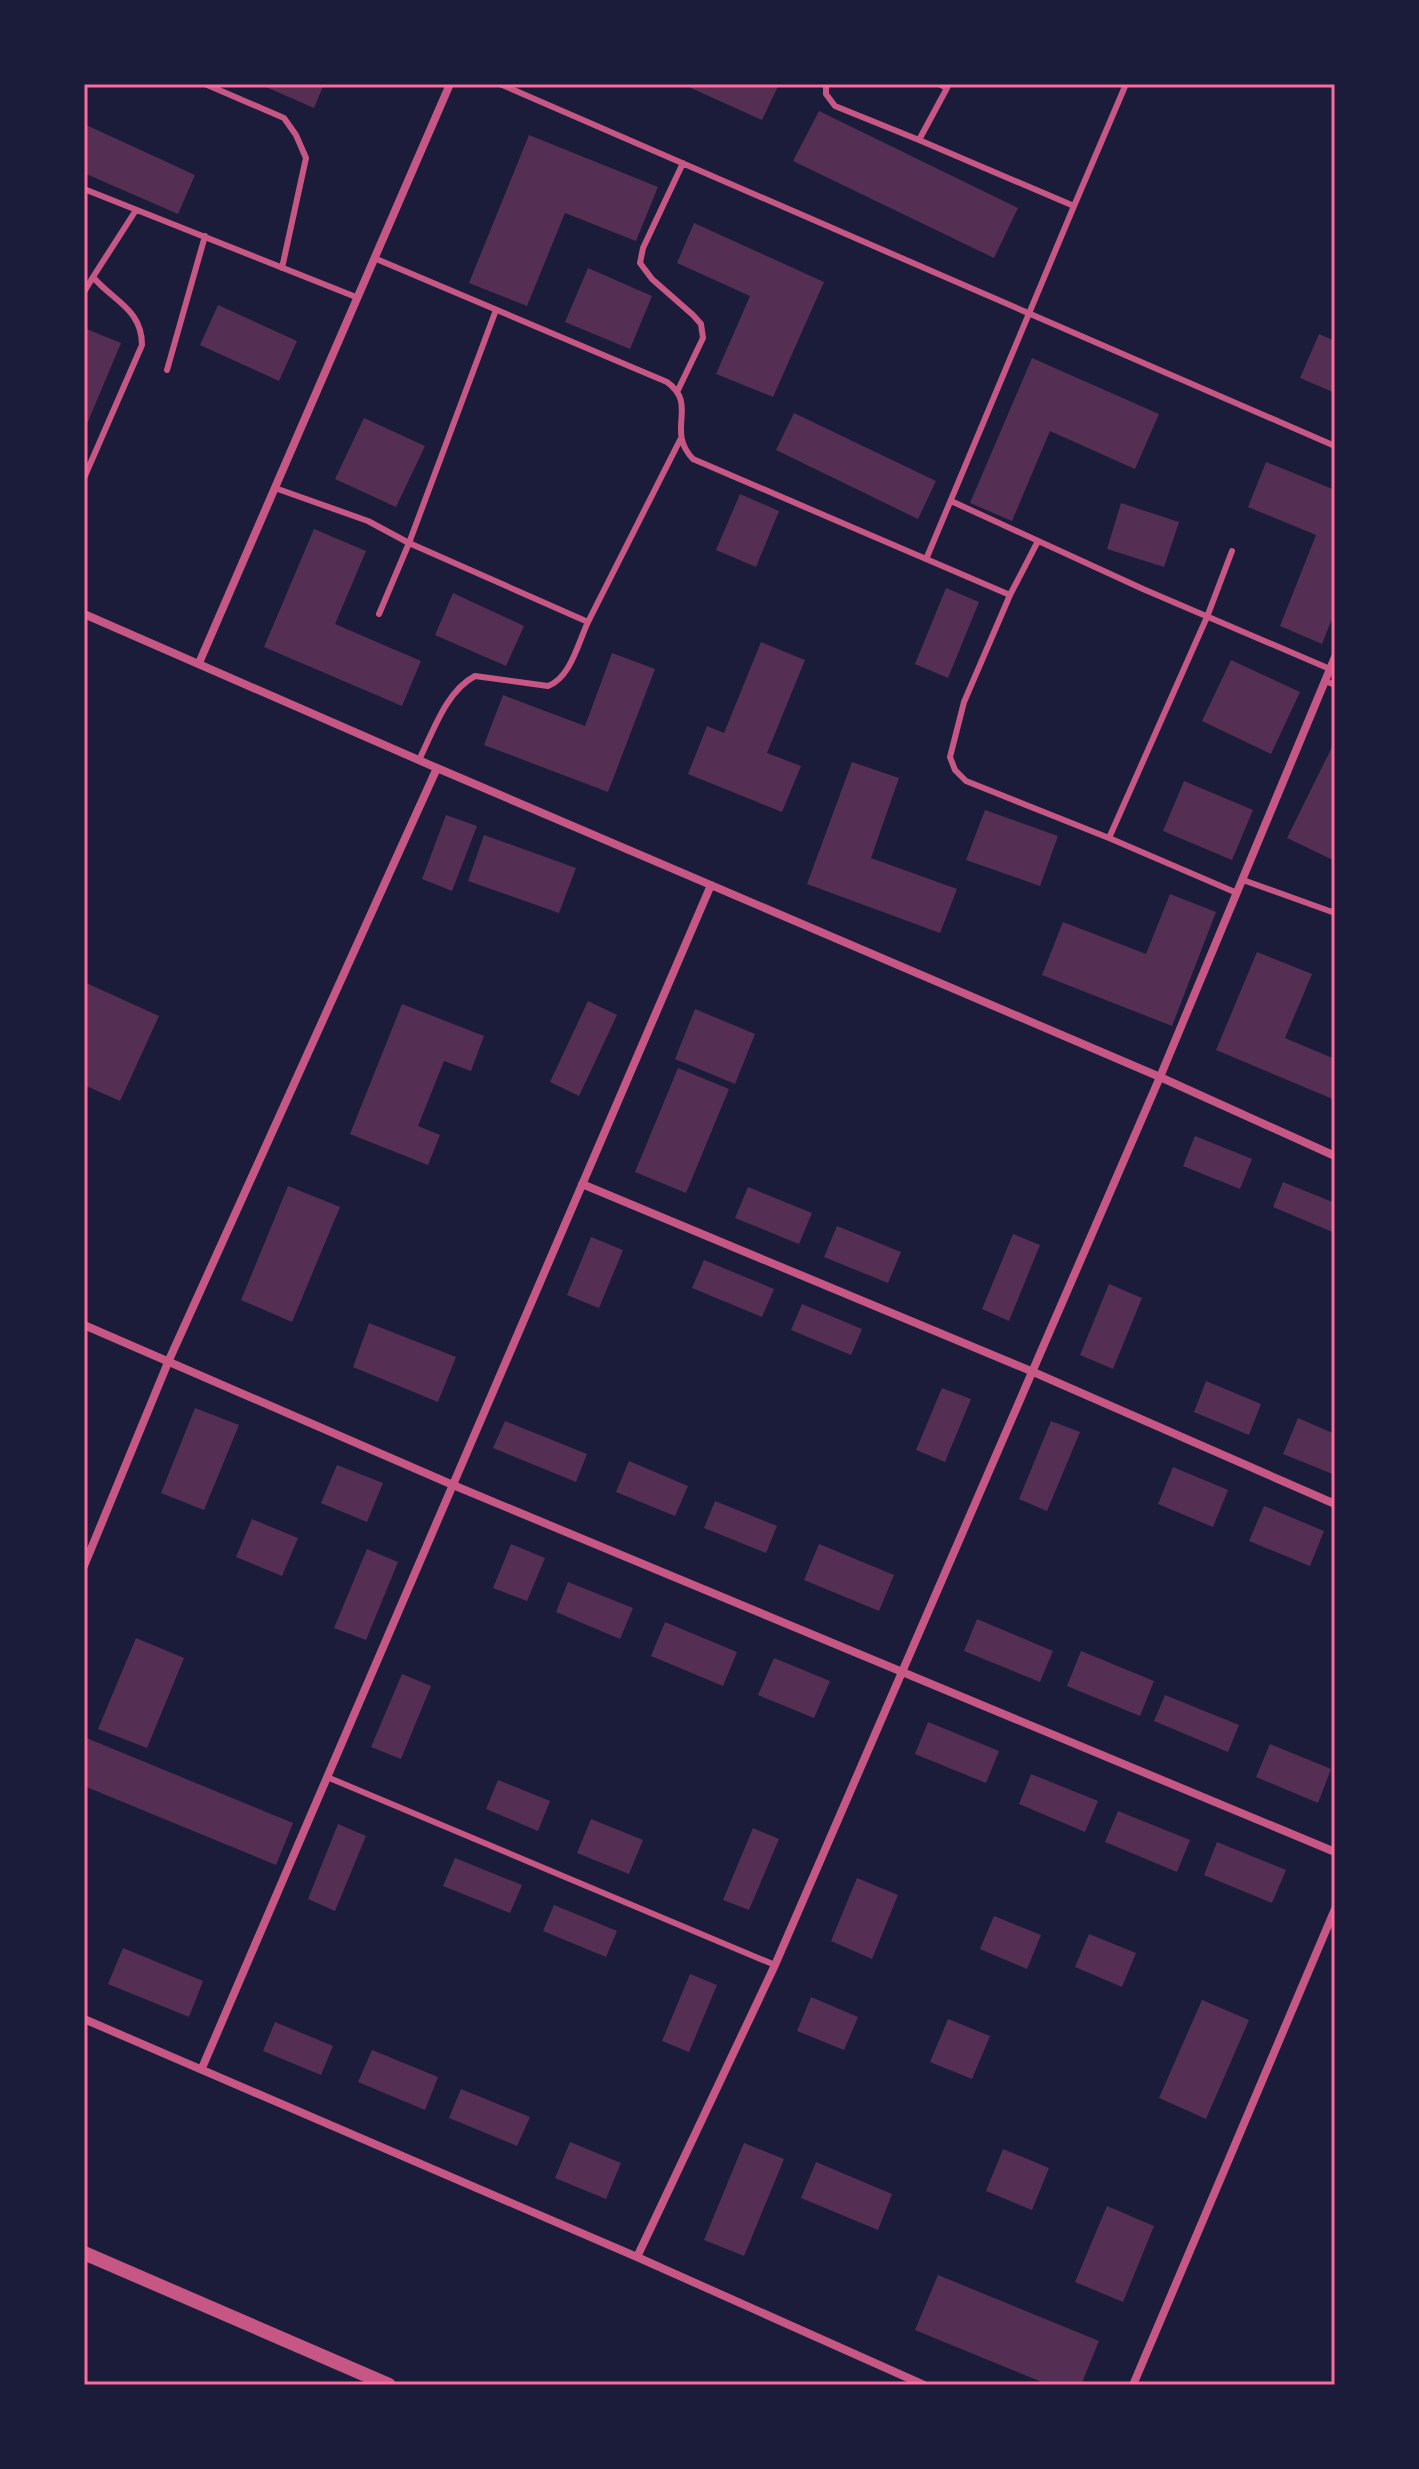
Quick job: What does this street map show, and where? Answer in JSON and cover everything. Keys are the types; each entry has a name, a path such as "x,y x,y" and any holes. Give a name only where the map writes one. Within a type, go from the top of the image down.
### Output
{"street":[{"path":"199,663 450,84"},
{"path":"84,614 1160,1077 1335,1156"},
{"path":"637,2257 775,1965 1160,1077 1335,657"},
{"path":"84,1566 169,1360 437,768"},
{"path":"202,2068 711,885"},
{"path":"582,1184 1031,1371 1335,1504"},
{"path":"84,1325 453,1485 1335,1852"},
{"path":"1133,2385 1335,1909"},
{"path":"84,2019 637,2257 924,2385"},
{"path":"84,2253 389,2385"}],"lane":[{"path":"205,84 284,118 301,146 306,158 282,268"},
{"path":"500,84 1335,446"},
{"path":"826,84 826,94 835,106 1074,206"},
{"path":"919,140 948,86 939,84"},
{"path":"927,557 1126,84"},
{"path":"678,390 703,338 701,324 652,279 640,263 643,248 683,163"},
{"path":"84,189 356,297"},
{"path":"84,292 136,210"},
{"path":"167,370 205,236"},
{"path":"374,258 667,382 678,390 682,404 680,440 567,670 557,682 548,686 475,676 465,681 455,690 419,760"},
{"path":"84,478 142,345 142,328 136,317 93,277"},
{"path":"379,614 409,543 496,310"},
{"path":"680,440 693,459 1010,595"},
{"path":"275,488 368,521 409,543 588,622"},
{"path":"951,501 1330,669"},
{"path":"1038,541 1010,595 964,702 950,757 955,770 966,781 1237,893"},
{"path":"1109,838 1207,617 1232,551"},
{"path":"1325,681 1335,685"},
{"path":"1243,880 1335,913"},
{"path":"1335,943 1335,950"},
{"path":"327,1777 775,1965"}],"building":[{"path":"259,84 324,84 314,108"},
{"path":"682,84 779,84 762,120"},
{"path":"819,111 1018,208 994,258 793,161"},
{"path":"84,124 195,175 178,214 84,173"},
{"path":"529,135 658,187 636,241 565,213 527,306 469,283"},
{"path":"694,223 824,282 773,397 716,374 750,296 677,263"},
{"path":"588,268 652,296 630,349 565,322"},
{"path":"218,305 297,341 279,381 200,345"},
{"path":"84,328 121,343 84,431"},
{"path":"1319,334 1335,341 1335,393 1300,378"},
{"path":"1032,358 1159,414 1135,469 1050,431 1012,521 970,503"},
{"path":"794,413 936,481 918,519 776,450"},
{"path":"364,418 425,446 396,507 335,479"},
{"path":"1266,462 1335,490 1335,611 1322,644 1280,626 1316,535 1248,507"},
{"path":"740,494 779,511 756,567 716,550"},
{"path":"1121,503 1179,522 1164,567 1107,549"},
{"path":"314,529 366,551 335,624 421,661 402,706 264,647"},
{"path":"946,588 979,602 948,678 915,664"},
{"path":"453,593 524,626 506,666 435,635"},
{"path":"761,642 805,660 767,753 801,766 782,812 688,774 707,726 724,733"},
{"path":"612,653 655,669 608,792 484,745 503,695 585,726"},
{"path":"1231,660 1300,692 1271,754 1202,721"},
{"path":"1335,741 1335,861 1287,838"},
{"path":"852,762 899,778 871,858 957,889 940,933 807,884"},
{"path":"1184,781 1253,810 1232,860 1163,831"},
{"path":"985,810 1058,836 1040,886 966,860"},
{"path":"446,815 477,826 452,891 422,879"},
{"path":"484,835 576,868 559,913 468,881"},
{"path":"1170,894 1216,912 1172,1026 1042,975 1063,922 1146,954"},
{"path":"1257,952 1312,974 1285,1038 1335,1059 1335,1100 1216,1050"},
{"path":"84,982 159,1016 120,1101 84,1085"},
{"path":"588,1001 617,1015 579,1096 550,1082"},
{"path":"402,1004 484,1036 471,1071 444,1061 418,1126 440,1135 428,1165 350,1134"},
{"path":"695,1009 755,1034 735,1084 675,1059"},
{"path":"678,1068 729,1089 686,1193 635,1172"},
{"path":"1195,1136 1252,1159 1240,1189 1183,1166"},
{"path":"1283,1182 1335,1203 1335,1233 1273,1207"},
{"path":"288,1186 340,1207 292,1322 241,1300"},
{"path":"748,1187 812,1213 799,1244 735,1218"},
{"path":"837,1226 901,1252 888,1283 824,1257"},
{"path":"1013,1234 1040,1245 1009,1321 982,1309"},
{"path":"591,1237 623,1250 599,1308 567,1295"},
{"path":"704,1260 774,1289 762,1317 692,1288"},
{"path":"1109,1284 1142,1298 1113,1369 1080,1355"},
{"path":"802,1304 862,1329 851,1355 791,1330"},
{"path":"369,1323 456,1357 438,1402 353,1367"},
{"path":"1206,1381 1261,1404 1249,1435 1194,1412"},
{"path":"942,1388 971,1399 945,1462 916,1450"},
{"path":"195,1408 239,1425 204,1510 161,1493"},
{"path":"1298,1418 1335,1434 1335,1475 1283,1454"},
{"path":"505,1421 587,1454 576,1482 493,1448"},
{"path":"1051,1421 1080,1432 1047,1511 1019,1499"},
{"path":"629,1461 688,1486 675,1516 616,1492"},
{"path":"337,1465 383,1483 367,1522 321,1503"},
{"path":"1173,1467 1228,1490 1213,1527 1158,1504"},
{"path":"715,1501 777,1526 766,1553 704,1528"},
{"path":"1264,1506 1324,1531 1310,1566 1249,1541"},
{"path":"252,1519 298,1538 282,1576 236,1557"},
{"path":"511,1544 545,1558 527,1601 493,1588"},
{"path":"819,1544 894,1575 879,1611 804,1580"},
{"path":"367,1549 398,1562 366,1640 334,1628"},
{"path":"568,1582 633,1608 620,1639 556,1612"},
{"path":"977,1619 1053,1651 1040,1682 964,1651"},
{"path":"665,1622 737,1652 723,1686 651,1656"},
{"path":"136,1638 184,1658 147,1748 98,1729"},
{"path":"1081,1651 1154,1681 1140,1716 1067,1686"},
{"path":"774,1658 830,1681 814,1718 758,1695"},
{"path":"402,1674 431,1686 401,1759 371,1747"},
{"path":"1165,1695 1239,1725 1228,1752 1154,1721"},
{"path":"928,1722 999,1751 986,1783 915,1754"},
{"path":"84,1737 293,1823 276,1865 84,1786"},
{"path":"1270,1744 1331,1769 1318,1803 1256,1777"},
{"path":"1031,1774 1098,1801 1085,1832 1019,1804"},
{"path":"498,1780 550,1801 538,1831 486,1809"},
{"path":"1118,1811 1190,1840 1177,1872 1105,1842"},
{"path":"591,1819 643,1840 629,1874 577,1853"},
{"path":"338,1824 366,1836 335,1911 308,1899"},
{"path":"753,1828 779,1839 749,1910 723,1900"},
{"path":"1217,1842 1286,1870 1272,1903 1204,1875"},
{"path":"455,1858 522,1885 510,1913 443,1886"},
{"path":"857,1878 898,1895 872,1959 831,1941"},
{"path":"554,1905 617,1931 606,1957 543,1931"},
{"path":"994,1916 1041,1935 1027,1969 980,1949"},
{"path":"1089,1934 1136,1953 1122,1987 1075,1967"},
{"path":"123,1948 203,1981 189,2017 108,1984"},
{"path":"690,1974 717,1985 689,2052 662,2041"},
{"path":"811,1997 858,2017 844,2050 797,2031"},
{"path":"1202,2000 1249,2020 1206,2119 1159,2098"},
{"path":"948,2019 990,2036 972,2079 930,2062"},
{"path":"275,2022 333,2046 321,2075 263,2051"},
{"path":"372,2050 438,2077 425,2110 358,2082"},
{"path":"461,2089 530,2117 517,2146 449,2118"},
{"path":"570,2142 621,2163 606,2199 555,2178"},
{"path":"744,2143 784,2159 744,2256 704,2240"},
{"path":"1003,2149 1049,2168 1032,2210 986,2191"},
{"path":"816,2162 892,2194 878,2230 801,2198"},
{"path":"1107,2206 1154,2226 1123,2302 1075,2282"},
{"path":"938,2275 1099,2341 1081,2385 1049,2385 915,2330"}]}
